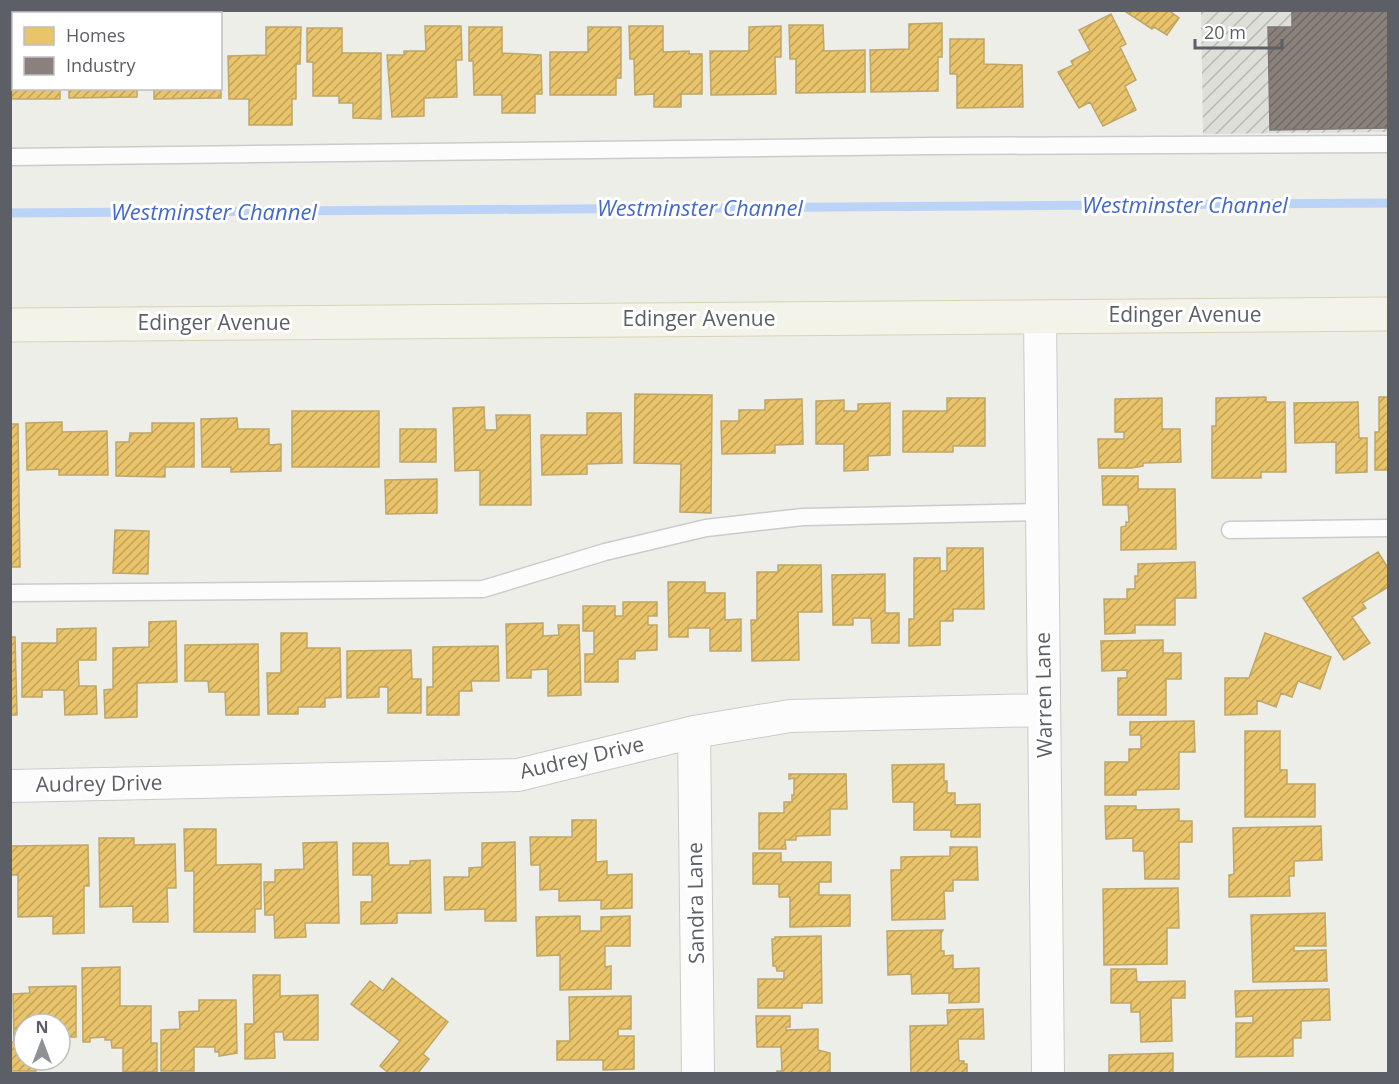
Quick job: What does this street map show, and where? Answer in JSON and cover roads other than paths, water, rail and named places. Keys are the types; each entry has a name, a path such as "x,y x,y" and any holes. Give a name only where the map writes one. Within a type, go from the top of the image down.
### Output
{"main road":[{"name":"Edinger Avenue","path":"10,325 1389,314"}],"street":[{"name":"Warren Lane","path":"1040,316 1048,1074"},
{"name":"Audrey Drive","path":"10,786 518,775 694,732 790,716 1044,710"},
{"name":"Sandra Lane","path":"694,732 698,1074"}],"lane":[{"path":"10,157 955,146 1389,144"},
{"path":"10,593 483,589 605,552 706,528 803,518 1042,512"},
{"path":"1230,530 1389,528"}],"waterway":[{"name":"Westminster Channel","path":"10,213 1388,203"}]}
